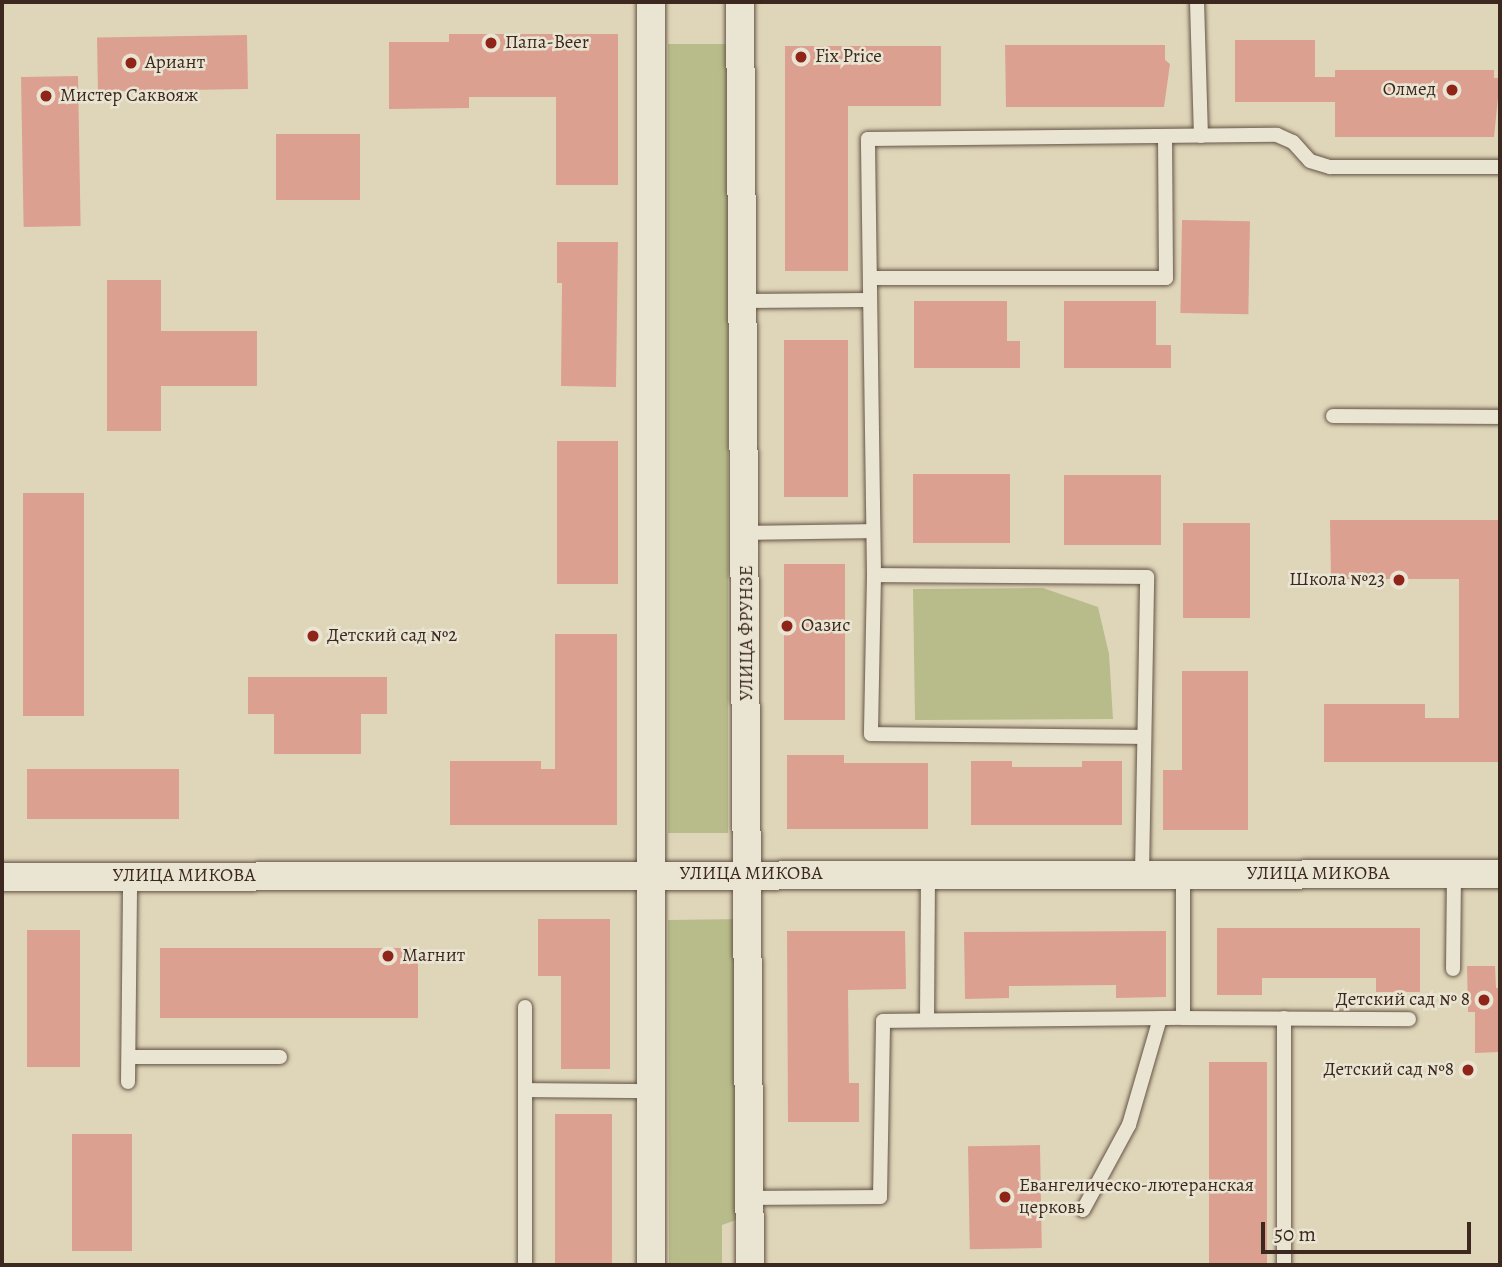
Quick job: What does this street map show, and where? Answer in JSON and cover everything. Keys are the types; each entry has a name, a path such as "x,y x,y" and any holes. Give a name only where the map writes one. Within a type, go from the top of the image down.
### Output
{"street":[{"path":"651,2 651,1265"},
{"name":"УЛИЦА ФРУНЗЕ","path":"740,2 745,301 750,1265"},
{"name":"УЛИЦА МИКОВА","path":"2,877 1500,874"}],"lane":[{"path":"1197,2 1201,136"},
{"path":"1143,737 871,734 874,575 868,139 1277,135 1293,142 1310,161 1330,167 1500,167"},
{"path":"870,278 1166,278 1166,137"},
{"path":"745,301 870,300"},
{"path":"1333,416 1500,418"},
{"path":"746,533 873,531"},
{"path":"874,575 1147,577 1142,874"},
{"path":"927,1020 928,874"},
{"path":"1183,874 1183,1018"},
{"path":"1453,970 1454,874"},
{"path":"128,1082 130,876"},
{"path":"525,1265 526,1007"},
{"path":"1083,1210 1129,1125 1160,1018"},
{"path":"1284,1018 1284,1265"},
{"path":"750,1198 880,1197 883,1021 1409,1019"},
{"path":"130,1057 280,1057"},
{"path":"526,1090 651,1091"}],"green space":[{"path":"668,44 728,44 728,833 668,833"},
{"path":"1043,588 1098,607 1109,654 1113,719 915,720 913,589"},
{"path":"743,919 739,1219 722,1225 722,1265 669,1265 668,920"}],"building":[{"path":"449,34 618,34 618,185 556,185 556,97 469,97 469,108 389,109 389,42 449,42"},
{"path":"247,35 248,89 98,92 97,38"},
{"path":"1235,40 1315,40 1315,77 1335,77 1335,70 1494,70 1494,78 1500,78 1494,137 1335,137 1335,102 1235,102"},
{"path":"1005,45 1165,45 1165,60 1170,64 1164,107 1006,107"},
{"path":"785,46 941,46 941,106 848,106 848,271 785,271"},
{"path":"78,76 81,226 24,227 21,77"},
{"path":"276,134 360,134 360,200 276,200"},
{"path":"1182,220 1250,221 1248,314 1180,313"},
{"path":"557,242 618,242 616,387 561,386 562,283 557,283"},
{"path":"107,280 161,280 161,331 257,331 257,386 161,386 161,431 107,431"},
{"path":"914,301 1007,301 1007,341 1020,341 1020,368 914,368"},
{"path":"1064,301 1156,301 1156,345 1171,345 1171,368 1064,368"},
{"path":"784,340 848,340 848,497 784,497"},
{"path":"557,441 618,441 618,584 557,584"},
{"path":"913,474 1010,474 1010,543 913,543"},
{"path":"1064,475 1161,475 1161,545 1064,545"},
{"path":"23,493 84,493 84,716 23,716"},
{"path":"1330,520 1500,520 1500,762 1324,762 1324,704 1425,704 1425,718 1459,718 1459,579 1331,579"},
{"path":"1183,523 1250,523 1250,618 1183,618"},
{"path":"784,564 845,564 845,720 784,720"},
{"path":"555,634 617,634 617,825 450,825 450,761 541,761 541,769 555,769"},
{"path":"1182,671 1248,671 1248,830 1163,830 1163,770 1182,770"},
{"path":"248,677 387,677 387,714 361,714 361,754 274,754 274,714 248,714"},
{"path":"787,755 844,755 844,763 928,763 928,829 787,829"},
{"path":"971,761 1012,761 1012,767 1082,767 1082,761 1122,761 1122,825 971,825"},
{"path":"27,769 179,769 179,819 27,819"},
{"path":"538,919 610,919 610,1069 561,1069 561,976 538,976"},
{"path":"1217,928 1420,928 1420,992 1376,992 1376,978 1262,978 1262,995 1217,995"},
{"path":"27,930 80,930 80,1067 27,1067"},
{"path":"787,931 905,931 906,989 848,990 849,1083 859,1083 859,1122 788,1122"},
{"path":"1166,931 1166,997 1116,998 1116,985 1009,986 1009,998 965,999 964,932"},
{"path":"160,948 418,948 418,1018 160,1018"},
{"name":"Детский сад № 8","path":"1467,966 1495,966 1496,988 1500,988 1500,1052 1475,1053 1475,1012 1468,1012"},
{"path":"1209,1062 1267,1062 1267,1265 1209,1265"},
{"path":"555,1114 612,1114 612,1265 555,1265"},
{"path":"72,1134 132,1134 132,1251 72,1251"},
{"name":"Евангелическо-лютеранская церковь","path":"1040,1145 1042,1248 970,1249 968,1146"}],"place":[{"name":"Папа-Beer","path":"491,43"},
{"name":"Fix Price","path":"801,57"},
{"name":"Ариант","path":"131,63"},
{"name":"Олмед","path":"1452,90"},
{"name":"Мистер Саквояж","path":"46,96"},
{"name":"Школа №23","path":"1399,580"},
{"name":"Оазис","path":"787,626"},
{"name":"Детский сад №2","path":"313,636"},
{"name":"Магнит","path":"388,956"},
{"name":"Детский сад № 8","path":"1484,1000"},
{"name":"Детский сад №8","path":"1468,1070"},
{"name":"Евангелическо-лютеранская церковь","path":"1005,1197"}]}
